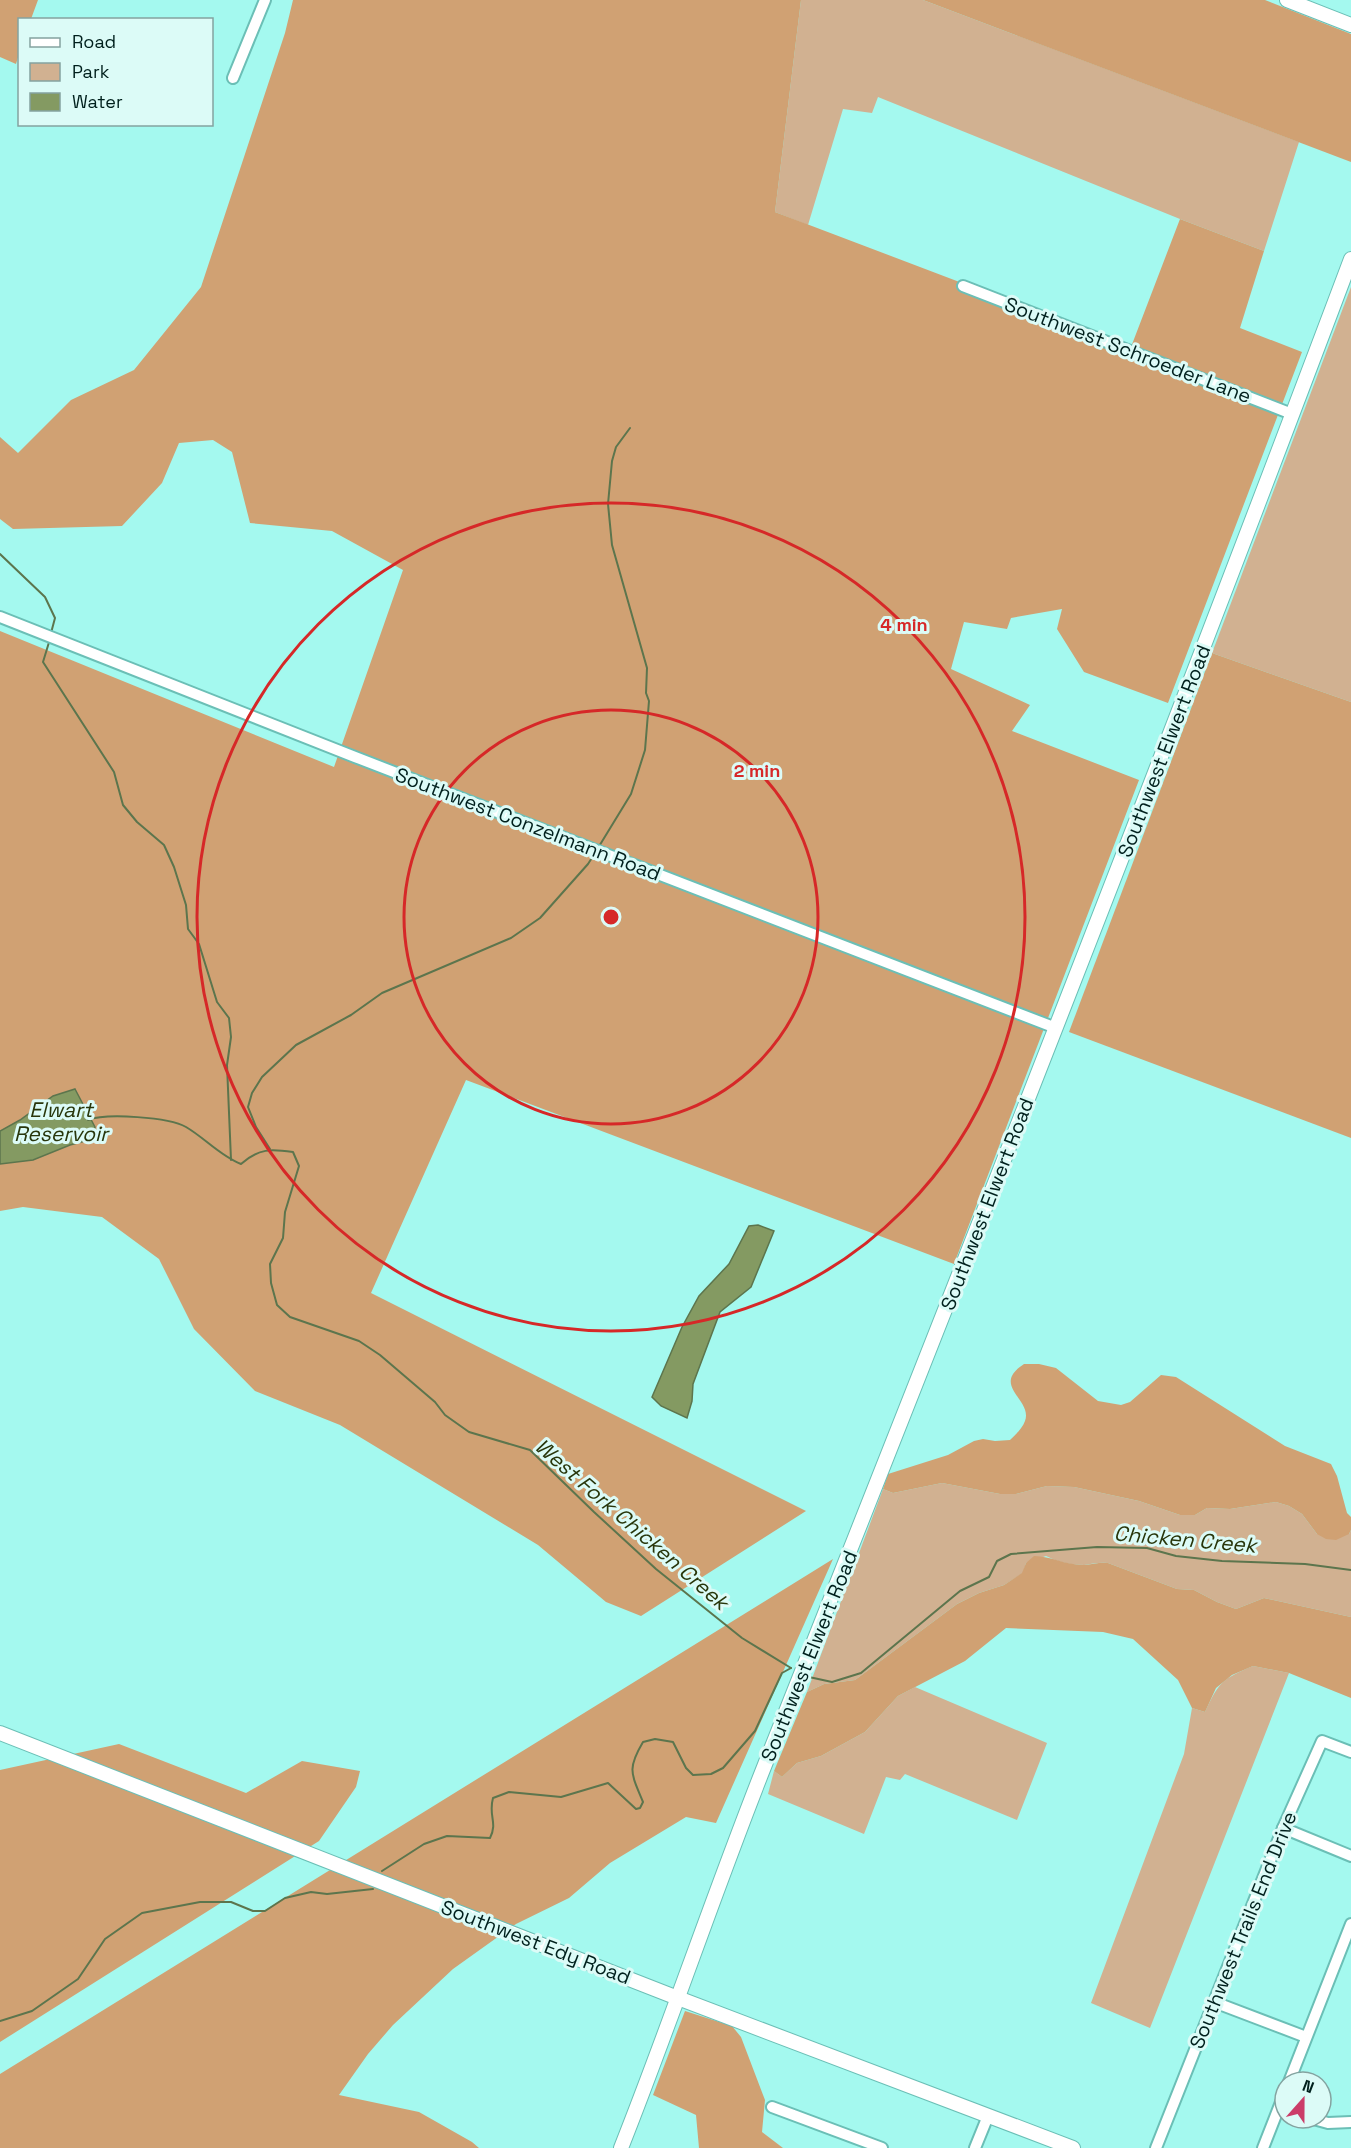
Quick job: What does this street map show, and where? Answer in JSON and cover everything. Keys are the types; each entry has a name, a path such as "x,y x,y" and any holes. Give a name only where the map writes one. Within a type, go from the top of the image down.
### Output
{"main road":[{"path":"1287,0 1351,25"},
{"name":"Southwest Elwert Road","path":"621,2148 756,1789 1056,1028 1351,259"},
{"name":"Southwest Edy Road","path":"0,1733 678,1998 1073,2148"}],"street":[{"path":"233,78 265,0"},
{"name":"Southwest Schroeder Lane","path":"963,286 1292,414"},
{"name":"Southwest Conzelmann Road","path":"0,617 365,761 1056,1028"},
{"name":"Southwest Trails End Drive","path":"1156,2148 1283,1828 1322,1741 1351,1752"},
{"path":"1283,1828 1351,1856"},
{"path":"1294,2070 1351,1924"},
{"path":"1214,2002 1306,2037"},
{"path":"772,2107 882,2148"},
{"path":"975,2148 988,2116"},
{"path":"1333,2123 1351,2122"},
{"path":"1263,2148 1273,2126"}],"green space":[{"path":"801,0 923,0 1299,142 1264,251 878,97 872,113 843,109 808,225 775,212"},
{"path":"1351,287 1351,702 1212,653"},
{"path":"942,1483 1000,1494 1016,1494 1047,1486 1074,1487 1139,1501 1180,1515 1195,1515 1207,1508 1230,1509 1276,1502 1289,1506 1302,1514 1317,1534 1349,1534 1351,1530 1351,1617 1264,1598 1236,1609 1194,1590 1177,1589 1108,1563 1074,1564 1046,1556 1026,1563 1023,1573 1004,1585 979,1593 957,1604 855,1680 824,1684 807,1692 883,1489 893,1493"},
{"path":"1253,1666 1289,1673 1150,2028 1091,2003 1184,1754 1192,1708 1205,1712 1218,1688 1228,1678"},
{"path":"915,1687 1047,1743 1017,1820 905,1774 900,1780 886,1777 864,1834 768,1794 774,1771 782,1777 797,1763 821,1756 865,1732 898,1696"}],"shaded area":[{"path":"0,0 38,0 31,18 18,18 16,64 0,57"},
{"path":"293,0 801,0 775,212 1131,347 1180,219 1264,251 1240,328 1302,352 1168,703 1084,672 1057,629 1062,609 1011,618 1007,629 964,622 951,669 1030,705 1012,731 1139,780 954,1264 466,1080 371,1293 806,1511 641,1616 606,1602 538,1545 340,1425 255,1391 194,1329 159,1259 102,1217 23,1207 0,1211 0,631 334,767 403,570 332,531 250,523 232,452 213,440 179,443 162,483 122,526 13,529 0,519 0,437 18,453 71,400 134,370 201,287 285,33"},
{"path":"923,0 1265,0 1351,34 1351,162"},
{"path":"1212,653 1351,702 1351,1138 1069,1032"},
{"path":"1024,1364 1039,1364 1056,1368 1098,1401 1121,1405 1130,1402 1161,1375 1176,1377 1285,1446 1331,1464 1337,1476 1347,1513 1351,1517 1349,1534 1336,1540 1326,1539 1317,1534 1302,1514 1289,1506 1276,1502 1230,1509 1207,1508 1195,1515 1180,1515 1139,1501 1074,1487 1047,1486 1016,1494 1000,1494 942,1483 893,1493 883,1489 888,1474 948,1455 974,1441 1010,1440 1025,1421 1026,1413 1011,1386 1011,1379 1015,1372"},
{"path":"1034,1556 1076,1565 1108,1563 1177,1589 1194,1590 1236,1609 1264,1598 1351,1617 1351,1698 1289,1673 1253,1666 1232,1675 1216,1688 1205,1712 1192,1708 1178,1680 1133,1639 1103,1632 1006,1628 965,1661 898,1696 865,1732 821,1756 797,1763 782,1777 774,1771 807,1692 824,1684 855,1680 957,1604 979,1593 1004,1585 1022,1573 1026,1563"},
{"path":"833,1559 716,1823 686,1817 610,1863 569,1898 516,1924 453,1969 393,2025 368,2054 339,2095 419,2112 479,2148 0,2148 0,2074"},
{"path":"119,1744 246,1793 302,1761 360,1771 356,1787 319,1841 0,2042 0,1770"},
{"path":"685,2011 732,2026 741,2037 765,2100 762,2132 783,2148 699,2148 696,2115 653,2095"}],"water":[{"name":"Elwart Reservoir","path":"75,1089 95,1127 94,1132 87,1136 89,1140 33,1160 0,1164 0,1131 20,1120 53,1096"},
{"path":"758,1225 774,1231 751,1287 720,1312 693,1384 692,1401 687,1418 661,1406 652,1397 682,1327 699,1296 729,1264 749,1226"}],"waterway":[{"path":"598,848 631,794 645,750 649,701 646,693 647,668 612,545 608,504 612,461 616,447 630,428"},
{"name":"West Fork Chicken Creek","path":"0,554 45,597 55,618 51,633"},
{"name":"West Fork Chicken Creek","path":"50,639 43,662 114,772 123,805 137,822 164,845 174,867 186,905 188,929 199,944 217,1002 229,1018 231,1037 227,1065 231,1160"},
{"path":"270,1149 256,1127 248,1107 252,1093 262,1077 296,1045 351,1015 382,993 511,938 540,918 595,853"},
{"name":"West Fork Chicken Creek","path":"88,1120 122,1117 178,1124 193,1131 226,1156 241,1164 260,1152 278,1150 293,1152 299,1166 285,1212 283,1238 270,1264 271,1283 277,1305 290,1317 359,1341 380,1355 435,1402 445,1415 469,1432 530,1450 656,1569 742,1638 791,1668"},
{"name":"Chicken Creek","path":"809,1677 832,1682 861,1673 960,1591 989,1577 997,1561 1011,1554 1097,1547 1147,1548 1176,1556 1222,1561 1305,1564 1351,1570"},
{"name":"Chicken Creek","path":"382,1871 424,1844 447,1836 490,1838 493,1828 493,1798 509,1792 561,1797 608,1783 636,1809 640,1808 643,1802 632,1771 643,1742 655,1739 673,1742 686,1768 693,1775 711,1774 723,1768 755,1731 782,1673 791,1668"},
{"name":"Chicken Creek","path":"0,2021 32,2011 78,1979 105,1939 142,1913 200,1902 231,1902 253,1911 265,1911 285,1898 311,1892 327,1894 373,1889"}]}
